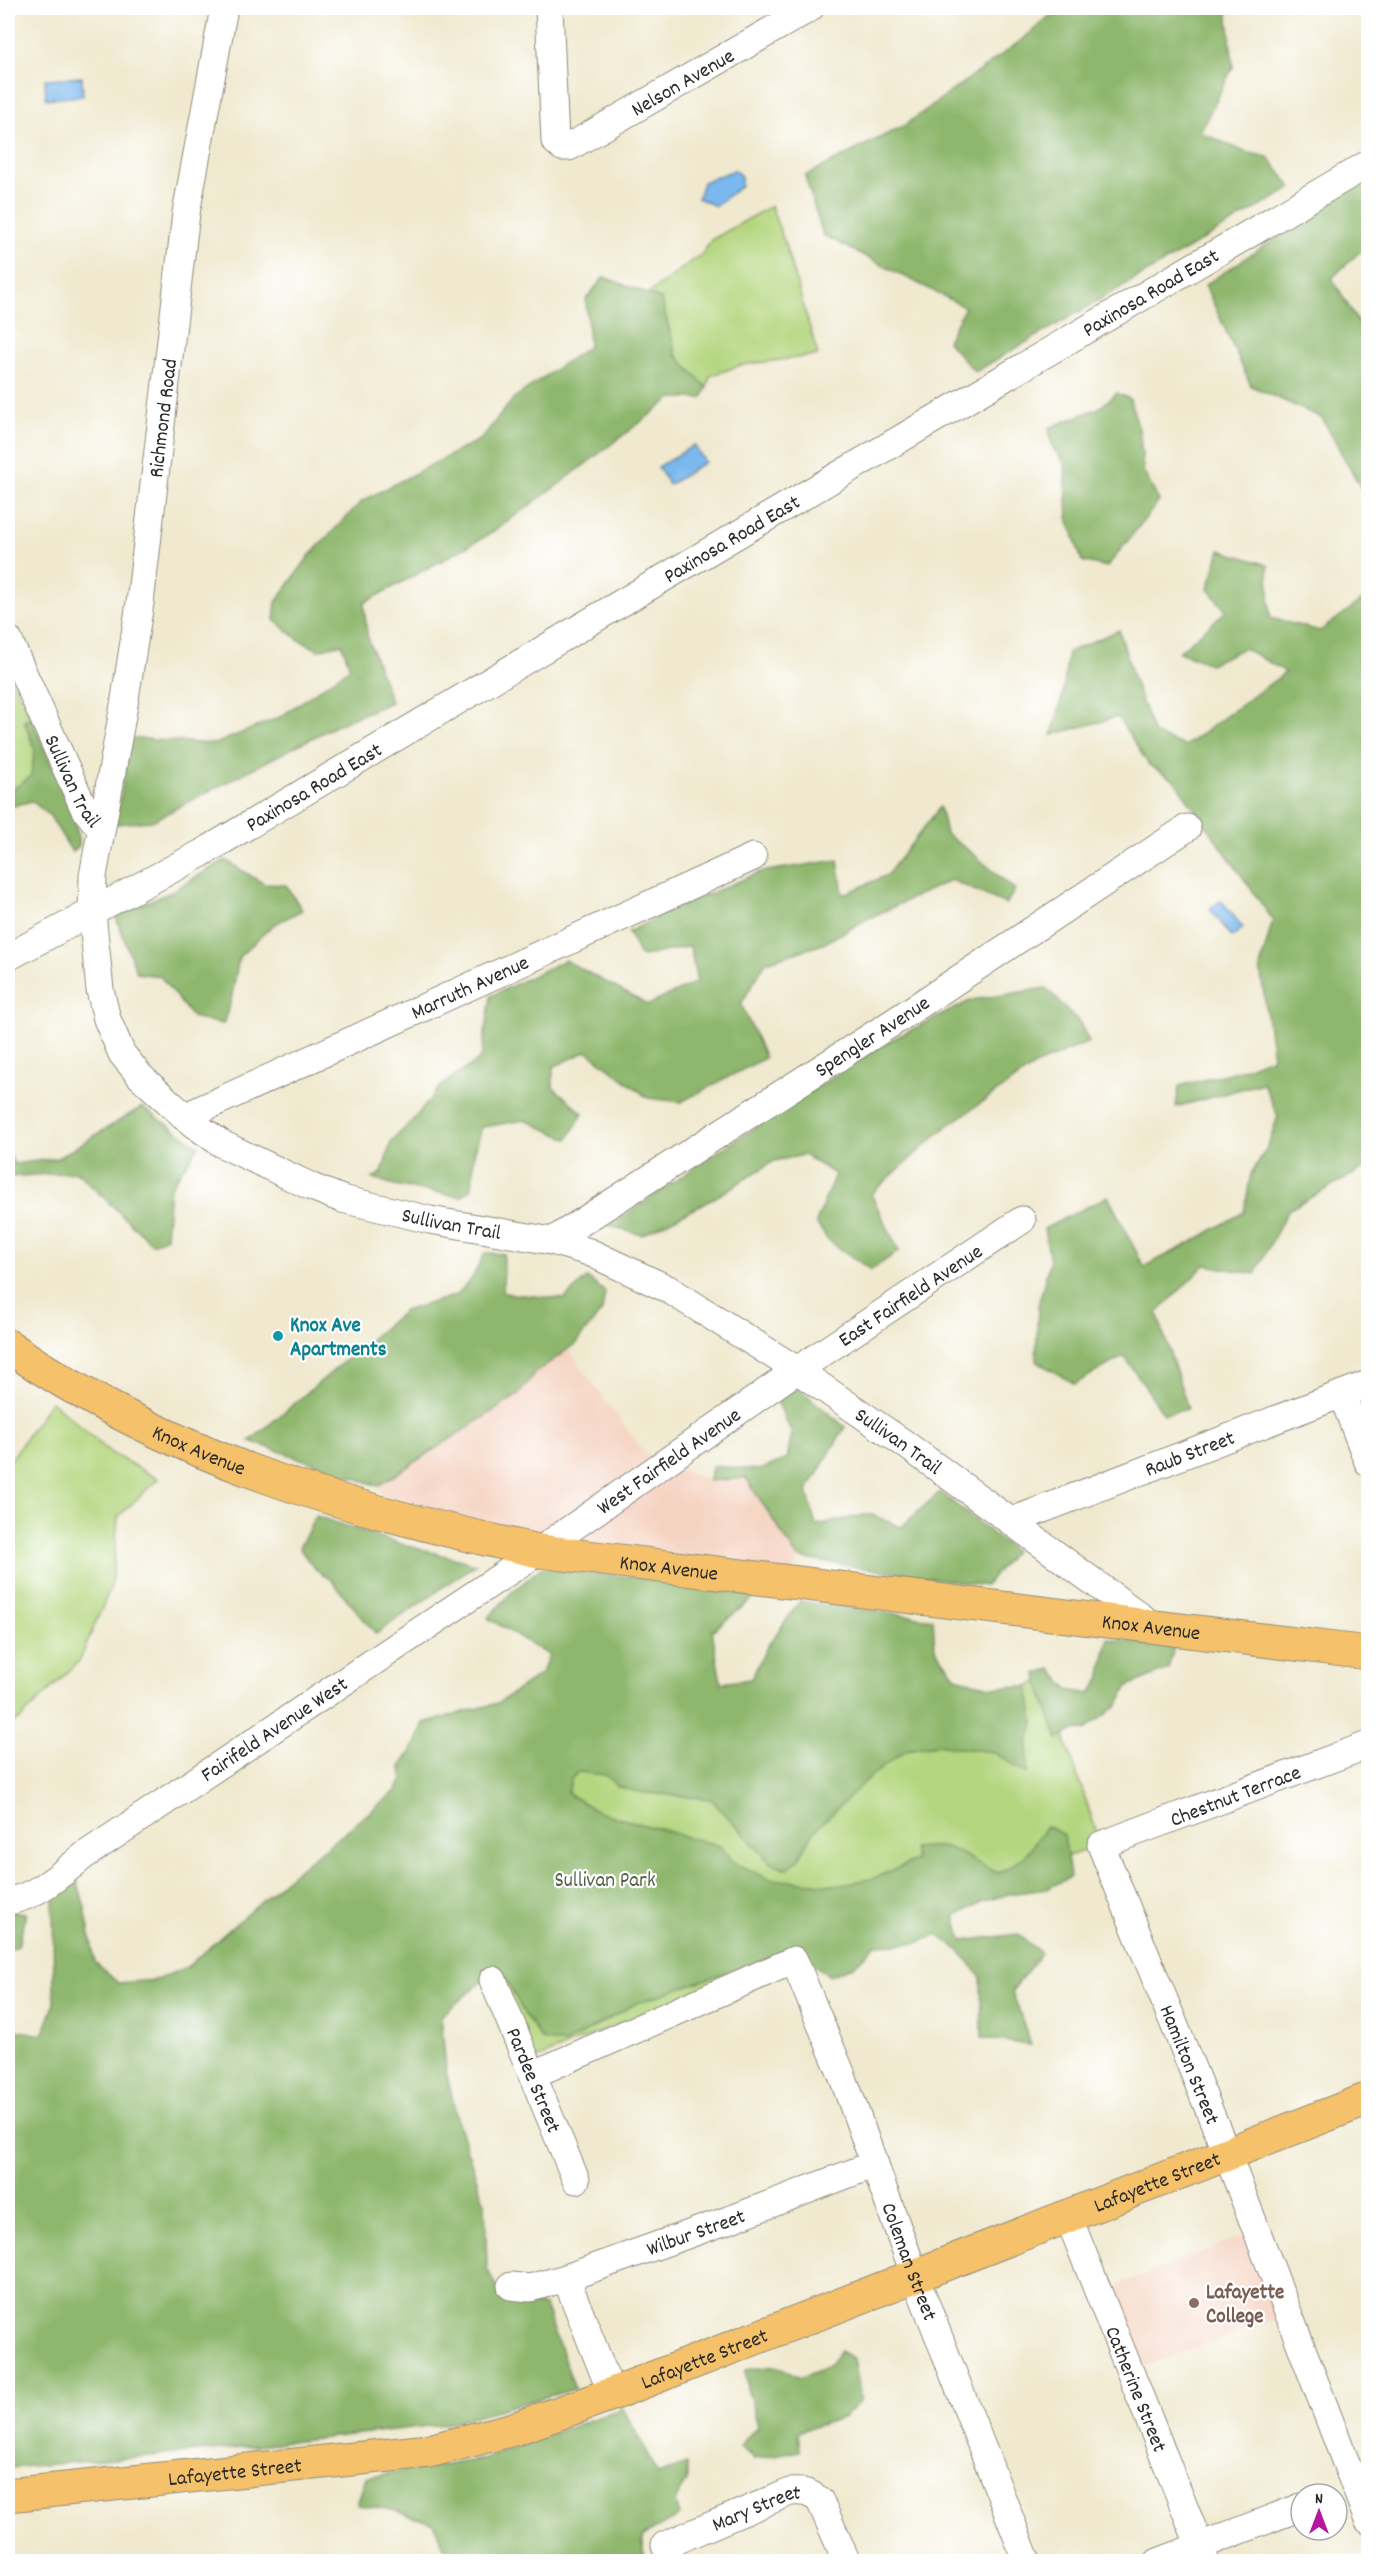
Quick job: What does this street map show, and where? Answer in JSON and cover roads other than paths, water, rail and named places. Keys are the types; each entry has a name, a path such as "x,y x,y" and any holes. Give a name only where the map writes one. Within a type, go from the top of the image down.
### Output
{"main road":[{"name":"Knox Avenue","path":"8,1346 85,1397 220,1459 364,1510 435,1528 539,1551 1368,1653"},
{"name":"Lafayette Street","path":"8,2495 429,2451 514,2429 612,2394 1368,2098"}],"street":[{"name":"Richmond Road","path":"101,829 140,603 186,213 224,8"},
{"name":"Nelson Avenue","path":"549,8 555,141 562,147 569,147 810,8"},
{"name":"Paxinosa Road East","path":"8,957 202,853 628,598 1368,164"},
{"name":"Sullivan Trail","path":"8,639 84,808 101,829 93,876 92,913 100,990 106,1019 122,1054 141,1077 184,1117 222,1144 342,1199 430,1220 552,1240 589,1252 668,1289 796,1370 1012,1521 1155,1627"},
{"name":"Spengler Avenue","path":"552,1240 892,1023 1187,828"},
{"name":"Marruth Avenue","path":"184,1117 753,857"},
{"name":"East Fairfield Avenue","path":"796,1370 1022,1220"},
{"name":"West Fairfield Avenue","path":"539,1551 796,1370"},
{"name":"Raub Street","path":"1012,1521 1368,1384"},
{"path":"1342,1394 1368,1462"},
{"name":"Fairifeld Avenue West","path":"8,1901 30,1894 53,1880 85,1855 539,1551"},
{"name":"Chestnut Terrace","path":"1101,1845 1368,1745"},
{"name":"Hamilton Street","path":"1101,1845 1227,2154 1353,2487 1368,2520"},
{"name":"Coleman Street","path":"532,2075 794,1960 842,2075 915,2276 1027,2562"},
{"name":"Pardee Street","path":"493,1980 576,2180"},
{"name":"Wilbur Street","path":"510,2286 530,2288 566,2278 734,2218 875,2164"},
{"name":"Catherine Street","path":"1068,2216 1202,2554"},
{"path":"566,2278 612,2394"},
{"name":"Mary Street","path":"668,2553 790,2492 801,2491 812,2494 820,2501 848,2562"},
{"path":"1158,2562 1202,2554 1289,2513"}],"water":[{"path":"82,77 83,96 46,99 45,79"},
{"path":"734,170 741,176 741,186 715,206 698,198 703,182"},
{"path":"694,445 705,462 669,485 658,467"},
{"path":"1221,900 1243,928 1232,937 1210,909"}],"place":[{"name":"Knox Ave Apartments","path":"278,1336"},
{"name":"Lafayette College","path":"1194,2303"}],"park label":[{"name":"Sullivan Park","path":"605,1879"}]}
